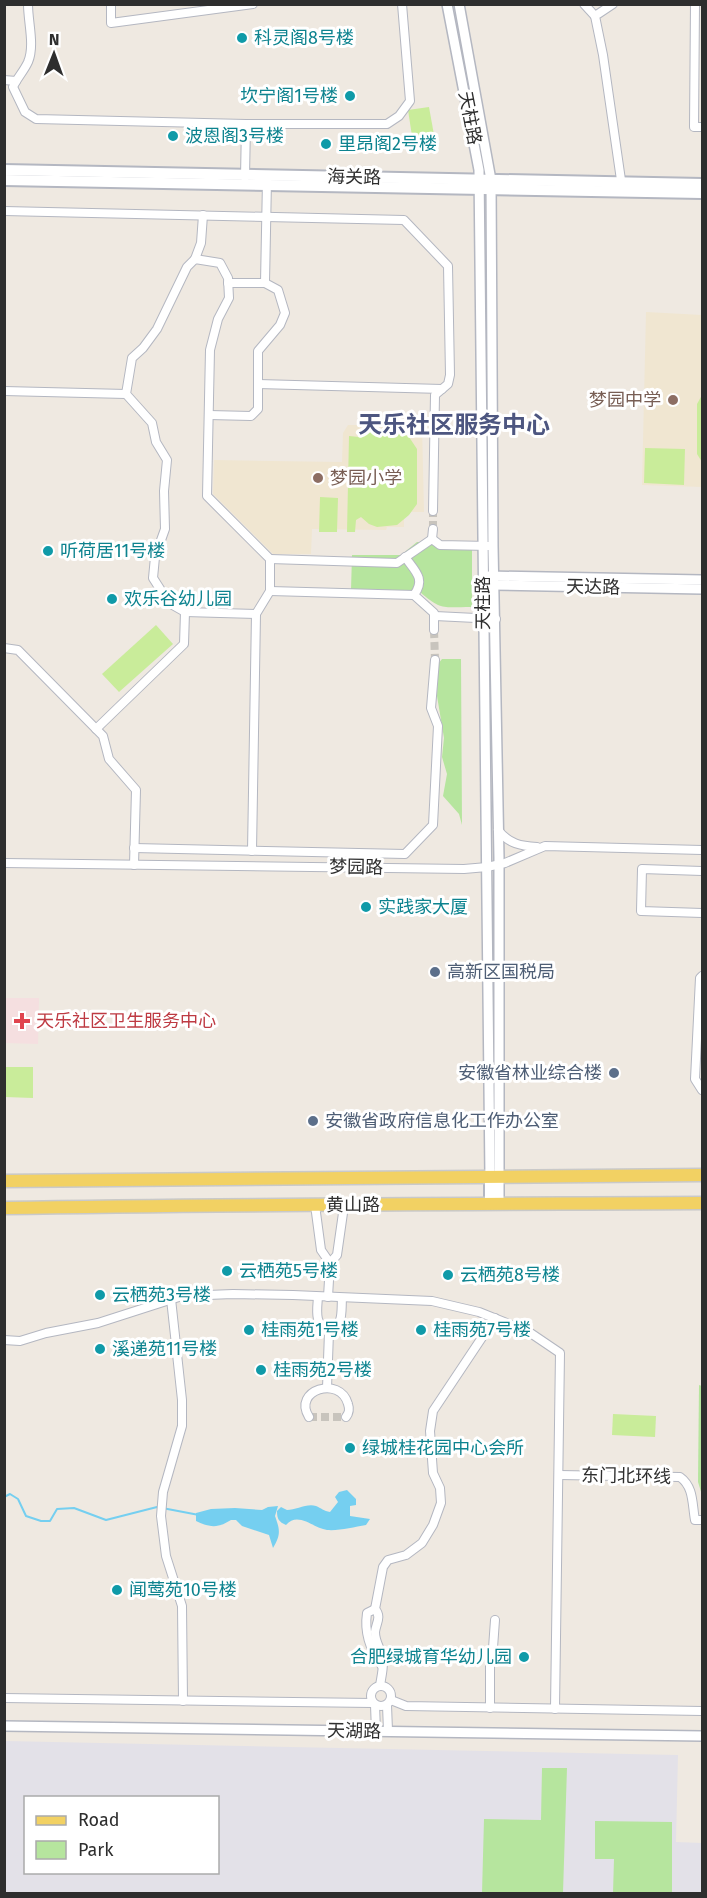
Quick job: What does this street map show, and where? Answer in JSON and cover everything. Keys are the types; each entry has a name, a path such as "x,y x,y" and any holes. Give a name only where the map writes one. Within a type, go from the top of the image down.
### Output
{"main road":[{"name":"海关路","path":"4,170 245,180"},
{"name":"海关路","path":"4,180 267,180 622,187 702,184"},
{"name":"海关路","path":"622,187 702,193"},
{"name":"黄山路","path":"4,1181 702,1175"},
{"name":"天柱路","path":"494,1204 495,1177"},
{"name":"黄山路","path":"4,1208 216,1204 344,1206 702,1203"}],"street":[{"path":"28,4 31,46 28,62 14,87 25,112 36,119 246,124 387,124 399,116 410,101 402,4"},
{"path":"111,4 111,23 253,4"},
{"name":"天柱路","path":"447,4 477,159 485,185 483,618 495,1177"},
{"name":"天柱路","path":"459,4 485,185 496,619 499,865 495,1177"},
{"path":"584,4 595,16 605,64 622,187"},
{"path":"595,16 613,4"},
{"path":"695,4 694,127 702,127"},
{"path":"4,80 16,81"},
{"path":"245,180 246,124"},
{"path":"265,283 267,180"},
{"path":"4,211 404,220 448,266 450,375 448,384 435,395 433,511"},
{"path":"126,394 132,358 143,348 157,329 187,267 195,259 201,243 203,215"},
{"path":"195,259 220,263 228,278 229,298 218,319 210,350 207,496 270,559 397,563 432,539"},
{"path":"208,415 251,416 258,409 258,351 280,326 285,313 278,290 265,283 228,283"},
{"path":"258,384 442,388"},
{"path":"4,391 126,394 152,423 156,442 167,460 164,490 165,529 155,557 153,578 169,603 185,612 256,614"},
{"path":"432,539 433,529"},
{"path":"432,539 440,545 494,546"},
{"path":"405,557 420,581 419,588 414,595"},
{"path":"252,851 256,614 270,591 270,559"},
{"name":"天达路","path":"483,581 702,580"},
{"name":"天达路","path":"494,581 702,589"},
{"path":"270,591 414,595 434,613 434,630"},
{"path":"96,729 184,644 185,612"},
{"path":"435,616 496,619"},
{"path":"4,648 18,650 103,736 109,759 136,790 134,865"},
{"path":"134,848 405,854 433,825 438,726 431,708 435,660"},
{"path":"498,830 510,842 539,847"},
{"name":"梦园路","path":"4,863 464,869 499,865 539,847 702,850"},
{"path":"702,871 642,869 641,911 702,912"},
{"path":"702,976 700,978 695,1078 702,1090"},
{"path":"315,1205 321,1250 330,1263"},
{"path":"328,1297 330,1263 337,1255 344,1206"},
{"path":"4,1340 20,1341 46,1333 98,1323 182,1296 233,1294 432,1301 479,1312 529,1332 560,1353 555,1709"},
{"path":"318,1297 317,1318 320,1325 329,1332"},
{"path":"329,1332 338,1326 342,1316 342,1298"},
{"path":"171,1299 182,1400 182,1426 163,1492 162,1508 166,1556 182,1606 183,1701"},
{"path":"380,1686 383,1656 375,1640 379,1619 375,1609 383,1567 388,1560 406,1555 422,1543 434,1525 441,1503 440,1488 433,1473 430,1431 434,1411 495,1318"},
{"path":"327,1388 329,1332"},
{"path":"309,1417 306,1412 308,1395 315,1389 327,1388 338,1389 346,1398 349,1413 345,1418"},
{"name":"东门北环线","path":"559,1475 680,1477 688,1482 699,1520"},
{"path":"375,1609 368,1613 369,1645 382,1666"},
{"path":"490,1708 489,1657 493,1648 495,1620"},
{"path":"367,1621 371,1624 377,1623"},
{"path":"376,1731 371,1693 373,1689 384,1686 390,1692 388,1731"},
{"path":"4,1698 374,1704 381,1707 389,1702 406,1706 702,1711"},
{"name":"天湖路","path":"4,1726 702,1736"}],"shaded area":[{"name":"梦园中学","path":"646,312 702,315 702,487 642,485"},
{"name":"梦园小学","path":"348,425 422,425 424,512 404,512 404,527 387,527 386,530 312,529 311,554 273,554 213,494 214,460 342,462 343,433"},
{"name":"天乐社区卫生服务中心","path":"5,998 39,998 38,1044 5,1043"},
{"path":"5,1741 678,1755 676,1842 702,1843 702,1893 5,1894"}],"green space":[{"path":"429,107 436,146 414,149 408,110"},
{"path":"702,395 702,462 697,454 697,404"},
{"path":"375,430 402,433 409,437 417,449 417,504 397,525 377,527 361,517 356,520 355,532 347,532 349,436 359,437 365,432"},
{"path":"645,448 685,449 684,485 644,483"},
{"path":"320,497 338,498 337,532 319,532"},
{"path":"417,542 462,544 472,548 472,607 443,607 420,592 351,590 352,555 401,555"},
{"path":"156,625 173,644 119,692 102,674"},
{"path":"442,659 461,659 462,825 459,814 443,796 447,774 442,757 444,738 437,696 438,664"},
{"path":"5,1067 33,1067 33,1098 5,1097"},
{"path":"699,1385 702,1386 702,1495 698,1482"},
{"path":"613,1414 656,1416 655,1437 612,1435"},
{"path":"542,1768 567,1768 563,1893 482,1893 484,1819 541,1820"},
{"path":"595,1821 672,1822 672,1893 613,1893 614,1859 595,1859"}],"water":[{"path":"347,1490 356,1499 356,1505 350,1506 350,1516 370,1519 366,1525 327,1530 301,1520 291,1521 286,1525 278,1518 277,1511 281,1507 287,1510 313,1505 330,1512 338,1502 335,1497 339,1492"},
{"path":"278,1506 275,1516 279,1529 273,1548 269,1535 242,1526 236,1520 214,1526 196,1521 196,1513 211,1509 262,1510"}],"waterway":[{"path":"4,1497 10,1494 18,1499 26,1516 41,1521 50,1521 57,1509 74,1508 106,1520 157,1507 199,1515"}],"tunnel":[{"path":"433,511 433,529"},
{"path":"434,630 435,660"},
{"path":"309,1417 346,1417"}],"place":[{"name":"科灵阁8号楼","path":"242,38"},
{"name":"坎宁阁1号楼","path":"350,96"},
{"name":"波恩阁3号楼","path":"173,136"},
{"name":"里昂阁2号楼","path":"326,144"},
{"name":"梦园中学","path":"673,400"},
{"name":"梦园小学","path":"318,478"},
{"name":"听荷居11号楼","path":"48,551"},
{"name":"欢乐谷幼儿园","path":"112,599"},
{"name":"实践家大厦","path":"366,907"},
{"name":"高新区国税局","path":"435,972"},
{"name":"天乐社区卫生服务中心","path":"22,1021"},
{"name":"安徽省林业综合楼","path":"614,1073"},
{"name":"安徽省政府信息化工作办公室","path":"313,1121"},
{"name":"云栖苑5号楼","path":"227,1271"},
{"name":"云栖苑8号楼","path":"448,1275"},
{"name":"云栖苑3号楼","path":"100,1295"},
{"name":"桂雨苑1号楼","path":"249,1330"},
{"name":"桂雨苑7号楼","path":"421,1330"},
{"name":"溪递苑11号楼","path":"100,1349"},
{"name":"桂雨苑2号楼","path":"261,1370"},
{"name":"绿城桂花园中心会所","path":"350,1448"},
{"name":"闻莺苑10号楼","path":"117,1590"},
{"name":"合肥绿城育华幼儿园","path":"524,1657"}],"district":[{"name":"天乐社区服务中心","path":"454,425"}]}
